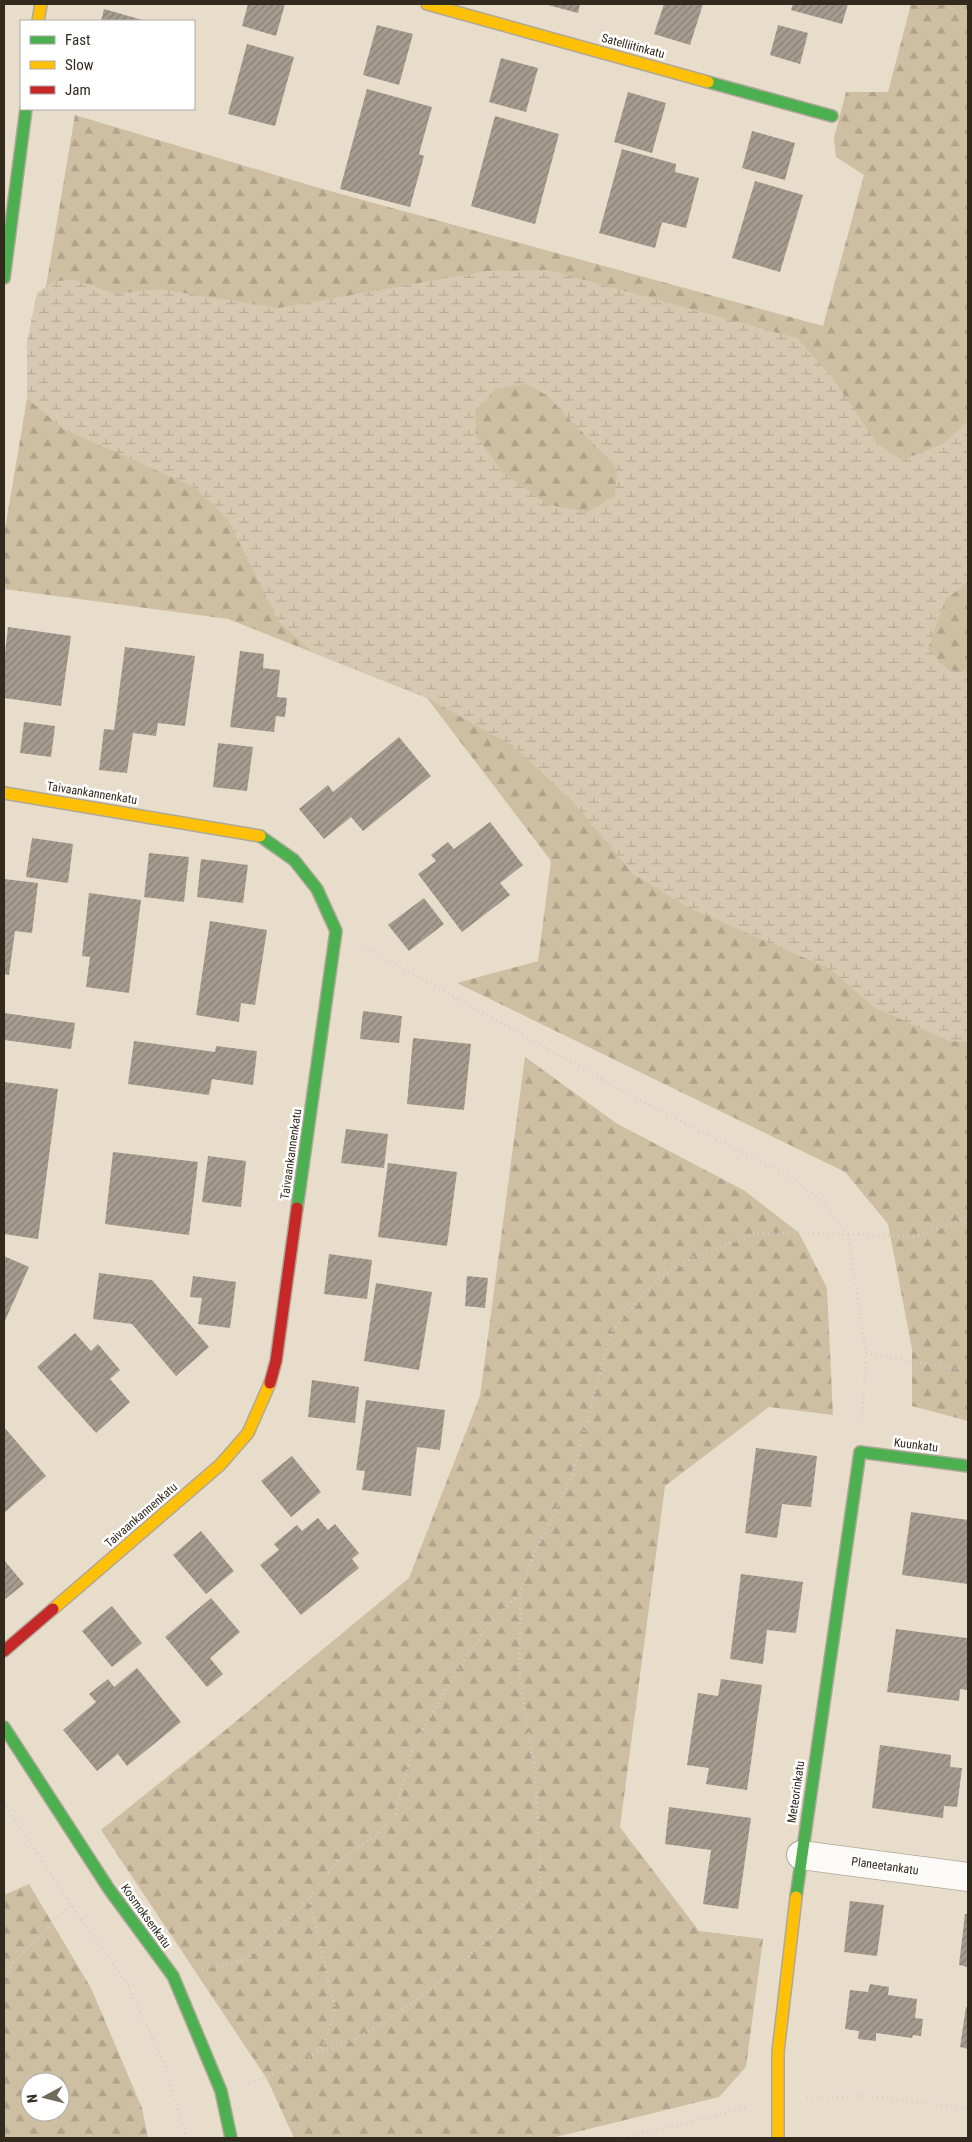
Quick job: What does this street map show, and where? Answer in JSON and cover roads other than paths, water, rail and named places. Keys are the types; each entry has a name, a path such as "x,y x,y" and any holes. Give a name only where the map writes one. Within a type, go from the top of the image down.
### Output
{"street":[{"path":"38,20 40,4"},
{"name":"Satelliitinkatu","path":"427,4 832,116"},
{"path":"4,278 26,110"},
{"name":"Taivaankannenkatu","path":"4,793 259,834 294,860 318,889 336,931 276,1361 268,1394 248,1433 220,1465 4,1651"},
{"name":"Kuunkatu","path":"860,1452 968,1466"},
{"name":"Meteorinkatu","path":"778,2138 775,2101 777,2060 801,1855 860,1452"},
{"name":"Kosmoksenkatu","path":"4,1727 109,1889 173,1976 220,2091 231,2138"},
{"name":"Planeetankatu","path":"801,1855 968,1877"}]}
